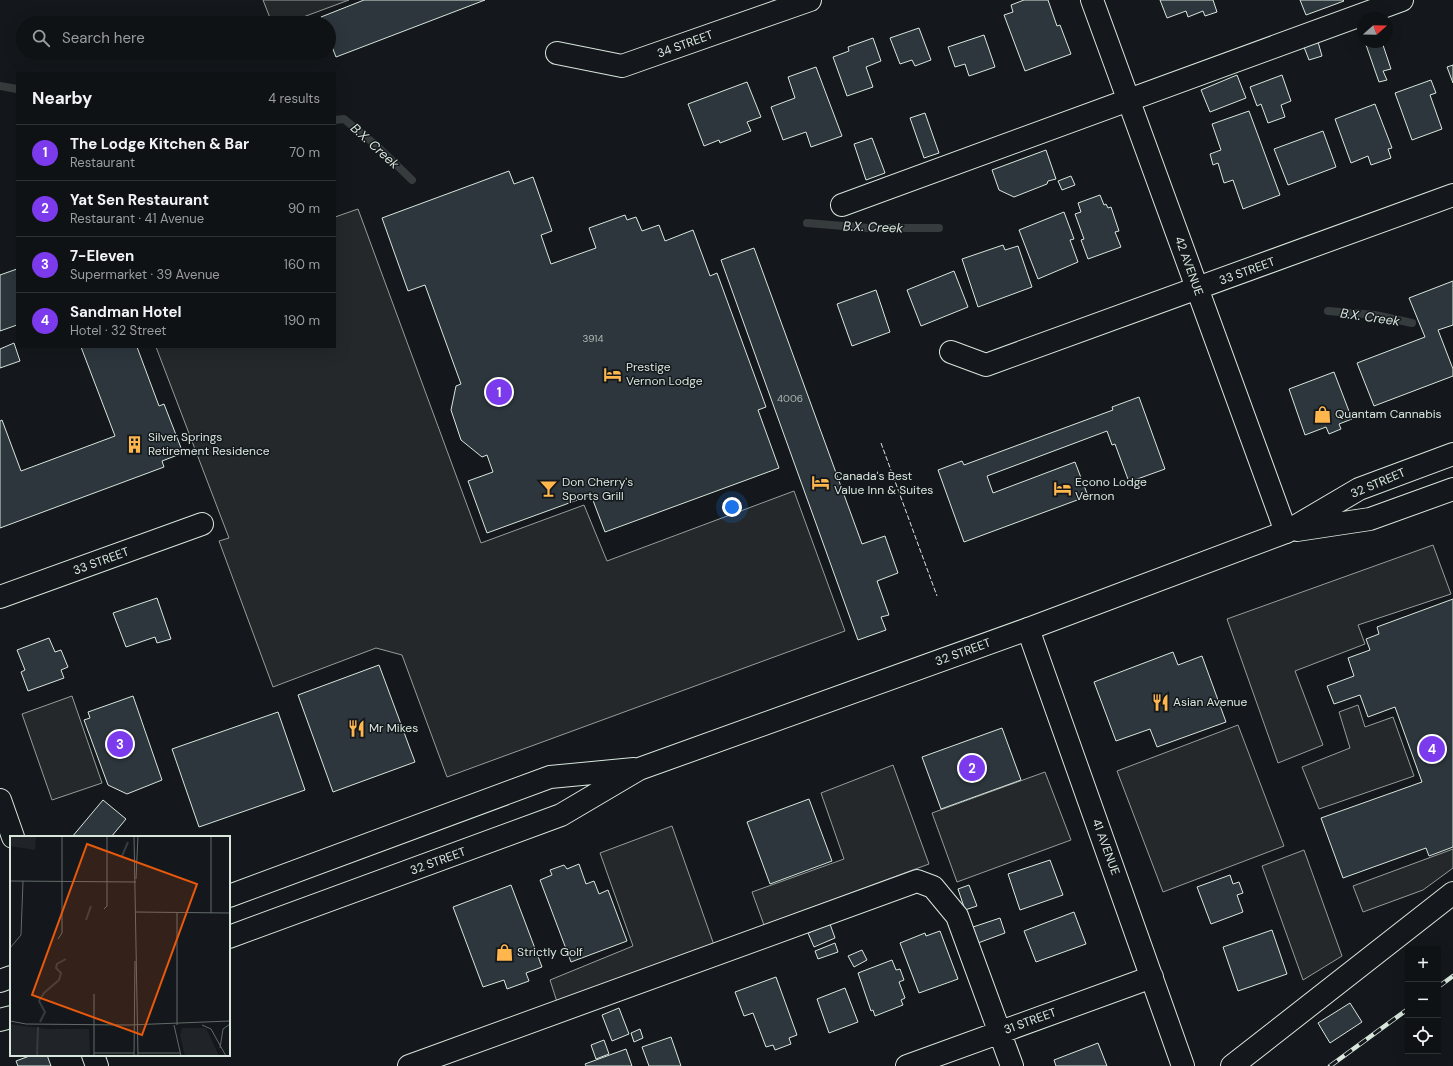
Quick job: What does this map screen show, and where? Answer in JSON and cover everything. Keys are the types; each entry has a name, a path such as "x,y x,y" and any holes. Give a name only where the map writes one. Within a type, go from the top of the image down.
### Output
{"main road":[{"name":"34 STREET","path":"557,53 622,66 810,0"},
{"name":"42 AVENUE","path":"1092,0 1286,532"},
{"path":"842,205 1402,0"},
{"name":"33 STREET","path":"951,352 986,365 1453,195"},
{"name":"32 STREET","path":"230,937 561,815 639,769 1028,629 1286,532 1359,489 1453,454"},
{"name":"32 STREET","path":"1286,532 1370,519 1453,489"},
{"name":"33 STREET","path":"0,597 202,524"},
{"name":"41 AVENUE","path":"1028,629 1183,1066"},
{"name":"32 STREET","path":"230,896 550,777 639,769"},
{"path":"0,800 13,836"},
{"path":"409,1066 916,881 933,887 957,916 1012,1066"},
{"path":"1232,1066 1453,893"},
{"path":"0,981 10,977"},
{"name":"31 STREET","path":"907,1066 1152,977"},
{"path":"0,1020 10,1016"},
{"path":"93,1056 97,1066"}],"shaded area":[{"path":"263,0 349,0 306,16 269,16"},
{"path":"358,209 481,543 584,505 607,561 794,491 845,631 447,777 402,655 376,648 273,687 219,541 229,538 156,348 336,348 336,217"},
{"path":"1433,545 1451,594 1358,625 1365,644 1295,671 1323,745 1278,763 1227,619"},
{"path":"72,696 102,783 52,800 22,714"},
{"path":"1358,705 1365,727 1393,717 1414,776 1319,809 1302,767 1350,748 1339,712"},
{"path":"1238,725 1284,846 1163,892 1117,771"},
{"path":"893,765 929,864 764,925 752,892 844,859 821,793"},
{"path":"1045,772 1071,840 957,882 932,813"},
{"path":"672,826 714,945 557,1002 550,980 633,946 600,853"},
{"path":"1453,849 1453,868 1423,890 1363,912 1353,886"},
{"path":"1304,850 1342,956 1303,980 1262,866"}],"building":[{"path":"364,0 485,0 336,57 336,16 324,16"},
{"path":"1024,0 1048,0 1057,26 1060,25 1071,54 1025,71 1004,15 1013,12 1011,5"},
{"path":"1160,0 1213,0 1217,12 1205,16 1203,11 1188,17 1186,11 1167,18"},
{"path":"1300,0 1343,0 1344,1 1306,15"},
{"path":"919,28 931,60 915,66 912,60 900,64 890,38"},
{"path":"984,35 995,67 969,76 965,64 955,67 948,47"},
{"path":"873,38 881,61 866,67 873,87 847,96 833,57 849,51 848,47"},
{"path":"1318,42 1322,56 1309,60 1304,47"},
{"path":"1367,48 1384,48 1391,69 1383,71 1387,80 1379,82"},
{"path":"1453,65 1453,83 1447,67"},
{"path":"816,67 842,136 811,147 806,132 783,140 771,107 795,98 788,77"},
{"path":"1237,75 1246,98 1210,112 1201,90"},
{"path":"1282,75 1291,101 1281,105 1285,117 1268,123 1261,104 1257,106 1250,87"},
{"path":"1431,80 1436,93 1430,95 1442,129 1412,140 1395,93"},
{"path":"747,82 761,117 747,122 751,131 720,143 719,140 704,146 688,104"},
{"path":"1375,104 1392,148 1388,149 1391,158 1371,165 1368,156 1351,163 1335,119"},
{"path":"1249,111 1280,195 1243,209 1233,180 1224,183 1218,163 1213,165 1210,154 1221,150 1212,124"},
{"path":"925,113 939,153 924,158 910,118"},
{"path":"1323,131 1336,167 1288,185 1274,149"},
{"path":"872,138 885,173 866,180 854,144"},
{"path":"1046,150 1056,179 1048,181 1047,184 1014,197 999,190 992,170"},
{"path":"509,171 514,184 533,177 552,231 541,235 551,264 596,248 589,228 625,215 627,220 636,217 642,231 659,225 665,241 693,230 710,276 717,273 766,407 758,410 779,468 605,532 591,495 487,533 468,481 493,472 487,455 482,457 461,440 451,410 456,386 461,384 425,285 408,291 382,218"},
{"path":"1071,176 1075,185 1062,190 1058,181"},
{"path":"1100,195 1104,205 1106,204 1108,208 1111,207 1119,231 1115,232 1121,247 1088,259 1081,240 1084,239 1075,214 1081,212 1078,203"},
{"path":"1064,212 1074,239 1070,240 1078,262 1038,279 1019,230"},
{"path":"1003,245 1005,250 1018,246 1032,287 978,307 962,259"},
{"path":"754,248 862,544 885,536 898,573 877,581 889,615 881,617 886,630 858,640 721,260"},
{"path":"16,269 16,325 0,331 0,275"},
{"path":"954,271 968,307 921,326 907,290"},
{"path":"1453,281 1453,325 1438,330 1453,369 1453,376 1374,406 1357,363 1425,337 1409,298"},
{"path":"876,290 890,332 852,346 837,304"},
{"path":"14,343 20,361 0,368 0,349"},
{"name":"Silver Springs Retirement Residence","path":"81,348 137,348 159,406 164,404 183,453 162,461 164,467 0,528 0,421 2,420 21,471 115,436"},
{"path":"1334,372 1352,419 1339,424 1341,429 1329,434 1326,427 1305,435 1289,389"},
{"path":"1139,397 1165,469 1129,482 1115,444 1112,445 1107,431 987,476 993,493 1075,462 1088,496 964,542 938,470 962,461 964,465 1113,410 1112,407"},
{"path":"157,598 171,639 157,643 155,637 126,647 113,613"},
{"path":"1453,599 1453,847 1429,856 1426,848 1343,878 1321,818 1422,782 1395,707 1368,717 1360,695 1334,704 1327,686 1354,676 1348,658 1370,650 1366,639 1379,634 1377,627"},
{"path":"49,638 55,652 61,650 68,667 61,670 64,678 28,691 21,672 25,670 17,650"},
{"name":"Asian Avenue","path":"1173,652 1178,665 1202,656 1226,722 1157,747 1150,729 1116,741 1094,682"},
{"name":"Mr Mikes","path":"379,665 415,762 333,792 298,695"},
{"path":"133,696 162,780 127,794 108,785 84,720 90,718 88,712"},
{"path":"278,712 305,790 199,827 172,749"},
{"path":"1002,728 1021,780 941,809 922,757"},
{"path":"809,799 832,861 770,884 747,822"},
{"path":"103,800 126,819 112,836 73,836"},
{"path":"1050,860 1063,895 1020,910 1008,874"},
{"path":"579,864 586,884 594,881 599,894 608,890 627,941 571,962 540,880 552,875 550,870 564,865 567,869"},
{"path":"1230,875 1233,884 1239,882 1243,893 1237,895 1243,912 1211,924 1197,887"},
{"path":"511,885 542,967 526,973 529,981 507,989 504,980 483,987 453,907"},
{"path":"969,885 977,906 965,910 958,889"},
{"path":"1074,912 1086,944 1036,962 1024,931"},
{"path":"1000,918 1005,933 978,943 973,927"},
{"path":"830,924 835,938 814,947 808,933"},
{"path":"1272,930 1287,974 1238,991 1223,947"},
{"path":"940,931 958,979 919,993 900,943 925,933 926,936"},
{"path":"835,943 838,952 818,959 815,951"},
{"path":"862,950 867,960 854,967 848,956"},
{"path":"892,960 896,970 900,969 904,980 899,982 905,998 901,1000 903,1005 875,1016 873,1010 871,1011 858,973"},
{"path":"776,977 797,1035 789,1038 791,1044 775,1050 773,1045 766,1047 753,1013 744,1016 735,992"},
{"path":"845,988 858,1022 829,1033 817,999"},
{"path":"1350,1003 1362,1022 1330,1043 1318,1023"},
{"path":"619,1008 629,1034 612,1041 602,1015"},
{"path":"640,1029 643,1038 634,1042 631,1033"},
{"path":"671,1037 681,1066 649,1066 642,1047"},
{"path":"604,1040 609,1054 596,1059 591,1045"},
{"path":"1098,1043 1107,1066 1056,1066 1054,1060"},
{"path":"626,1049 632,1066 586,1066 585,1064"},
{"path":"29,1056 47,1056 51,1066 18,1066 16,1061"}],"waterway":[{"name":"B.X. Creek","path":"0,86 16,89"},
{"name":"B.X. Creek","path":"336,120 344,119 377,146 412,180"},
{"name":"B.X. Creek","path":"807,223 868,228 939,228"},
{"name":"B.X. Creek","path":"1328,311 1375,315 1412,323"}],"railway":[{"path":"1441,985 1453,976"},
{"path":"1330,1066 1405,1011"}],"fence":[{"path":"881,443 937,596"}],"place":[{"name":"Prestige Vernon Lodge","path":"613,374"},
{"name":"The Lodge Kitchen & Bar","path":"499,392"},
{"name":"Quantam Cannabis","path":"1322,414"},
{"name":"Silver Springs Retirement Residence","path":"135,444"},
{"name":"Canada's Best Value Inn & Suites","path":"821,483"},
{"name":"Don Cherry's Sports Grill","path":"549,489"},
{"name":"Econo Lodge Vernon","path":"1062,489"},
{"name":"Asian Avenue","path":"1160,702"},
{"name":"Mr Mikes","path":"356,728"},
{"name":"7-Eleven","path":"120,744"},
{"name":"Sandman Hotel","path":"1432,749"},
{"name":"Yat Sen Restaurant","path":"972,768"},
{"name":"Strictly Golf","path":"504,952"}]}
